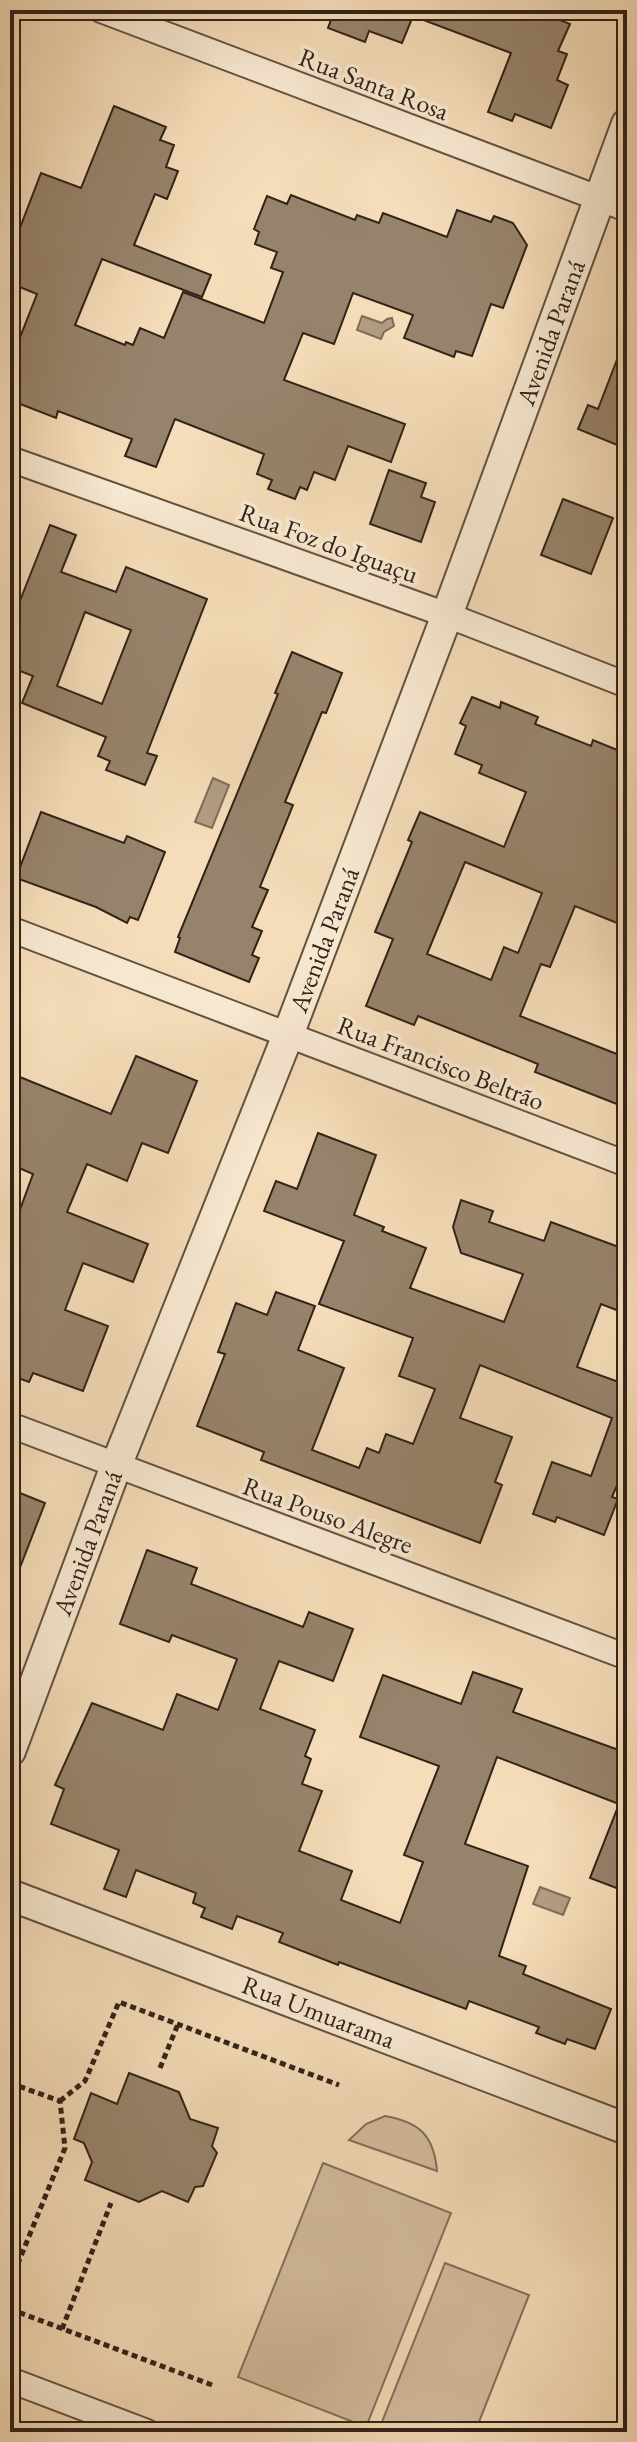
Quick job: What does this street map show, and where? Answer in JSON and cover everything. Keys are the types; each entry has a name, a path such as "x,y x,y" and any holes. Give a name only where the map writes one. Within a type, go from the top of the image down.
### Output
{"street":[{"name":"Rua Santa Rosa","path":"101,10 627,209"},
{"name":"Avenida Paraná","path":"10,1751 116,1466 288,1035 447,615 627,124"},
{"name":"Rua Foz do Iguaçu","path":"10,459 447,615 627,685"},
{"name":"Rua Francisco Beltrão","path":"10,929 627,1164"},
{"name":"Rua Pouso Alegre","path":"10,1425 627,1657"},
{"name":"Rua Umuarama","path":"10,1895 627,2129"},
{"path":"10,2380 147,2432"}],"path":[{"path":"60,2101 85,2081 119,2002 339,2085"},
{"path":"160,2068 178,2024"},
{"path":"10,2083 60,2101"},
{"path":"10,2283 65,2148 60,2101"},
{"path":"62,2329 111,2203"},
{"path":"10,2309 212,2385"}],"shaded area":[{"path":"362,316 382,323 392,318 394,326 384,332 381,339 357,330"},
{"path":"213,778 229,785 212,828 195,822"},
{"path":"540,1887 570,1898 563,1915 533,1904"},
{"path":"385,2116 407,2122 423,2132 432,2148 437,2171 349,2140 366,2124"},
{"path":"323,2163 451,2213 366,2427 238,2377"},
{"path":"445,2263 529,2295 475,2432 378,2432"}],"building":[{"path":"321,10 535,10 570,24 558,51 567,54 557,80 568,85 551,128 515,114 512,121 488,112 511,53 413,16 402,43 369,31 365,42 328,28 332,17 321,13"},
{"path":"114,106 166,127 160,140 174,145 166,167 178,171 167,199 155,194 134,245 211,275 202,297 102,259 75,325 125,345 126,342 133,345 140,328 164,338 183,292 264,323 283,272 271,268 277,252 255,244 259,232 254,229 267,196 287,204 291,195 355,220 357,215 379,223 383,213 447,237 457,210 491,222 494,216 513,223 527,245 503,308 491,304 472,356 456,351 454,357 404,338 413,315 353,293 334,344 303,333 284,380 405,424 391,462 348,446 335,480 314,472 307,490 300,487 295,499 268,489 272,480 257,474 264,454 175,419 156,467 125,456 132,439 58,411 56,418 10,400 10,363 37,294 10,283 10,235 16,238 41,173 81,188"},
{"path":"625,339 627,449 578,429 588,405 598,409"},
{"path":"389,470 426,483 421,497 435,502 421,542 370,524"},
{"path":"563,499 613,518 591,574 541,555"},
{"path":"50,525 76,535 61,572 116,592 126,567 207,599 147,753 157,756 145,785 106,770 110,761 98,756 106,737 22,703 33,676 10,667 10,626","holes":["85,612 131,630 102,704 57,686"]},
{"path":"292,652 342,673 326,713 322,712 285,802 293,805 260,887 268,890 252,927 262,931 252,955 259,958 249,982 175,952 178,937 278,694 275,693"},
{"path":"472,697 500,708 501,702 538,717 535,724 591,746 593,740 627,754 627,927 575,906 550,967 541,964 520,1016 627,1058 627,1108 535,1072 538,1064 418,1016 414,1025 366,1006 393,939 375,932 412,842 408,840 420,812 504,847 526,792 479,773 482,765 455,754 466,726 460,723","holes":["465,862 542,893 518,953 504,947 491,980 427,954"]},
{"path":"41,812 124,843 127,836 165,852 138,920 130,917 127,923 96,907 16,878"},
{"path":"136,1056 197,1081 168,1153 142,1143 127,1181 87,1164 67,1212 148,1244 133,1282 83,1263 65,1310 108,1326 83,1391 33,1373 29,1382 10,1375 10,1237 33,1174 10,1164 10,1073 111,1114"},
{"path":"318,1133 376,1155 354,1215 384,1227 382,1231 426,1248 410,1288 504,1322 523,1274 461,1253 453,1227 461,1200 493,1211 489,1222 544,1241 551,1222 627,1250 627,1314 601,1304 577,1367 627,1385 627,1462 612,1497 618,1499 604,1535 557,1517 555,1522 533,1514 552,1462 591,1476 612,1418 480,1365 460,1418 512,1437 495,1482 502,1485 480,1543 261,1460 264,1452 197,1426 225,1354 218,1352 236,1303 267,1315 276,1292 315,1306 298,1350 344,1368 312,1450 359,1468 367,1448 379,1453 386,1434 413,1444 435,1389 399,1376 413,1338 319,1304 344,1241 264,1211 276,1181 297,1189"},
{"path":"10,1489 45,1503 12,1588 10,1588"},
{"path":"147,1550 197,1568 191,1584 303,1627 309,1612 353,1629 333,1681 279,1661 260,1709 315,1730 305,1756 311,1759 302,1784 322,1791 299,1851 352,1871 341,1900 400,1923 423,1862 404,1855 439,1766 360,1737 383,1675 461,1704 473,1672 522,1689 513,1712 627,1753 627,1892 590,1878 619,1804 497,1757 465,1844 528,1866 499,1956 526,1966 523,1974 611,2009 595,2049 567,2039 565,2044 536,2033 539,2027 469,2001 466,2009 339,1962 338,1965 279,1942 283,1933 237,1916 232,1929 201,1917 205,1908 193,1903 196,1893 136,1870 126,1897 104,1889 119,1850 51,1824 64,1789 55,1785 92,1703 163,1730 177,1694 218,1710 237,1659 172,1635 169,1642 120,1624"},
{"path":"129,2073 179,2092 190,2119 218,2128 212,2146 217,2153 203,2186 195,2187 188,2202 162,2191 139,2202 85,2180 92,2162 84,2143 74,2139 91,2093 117,2104"}]}
